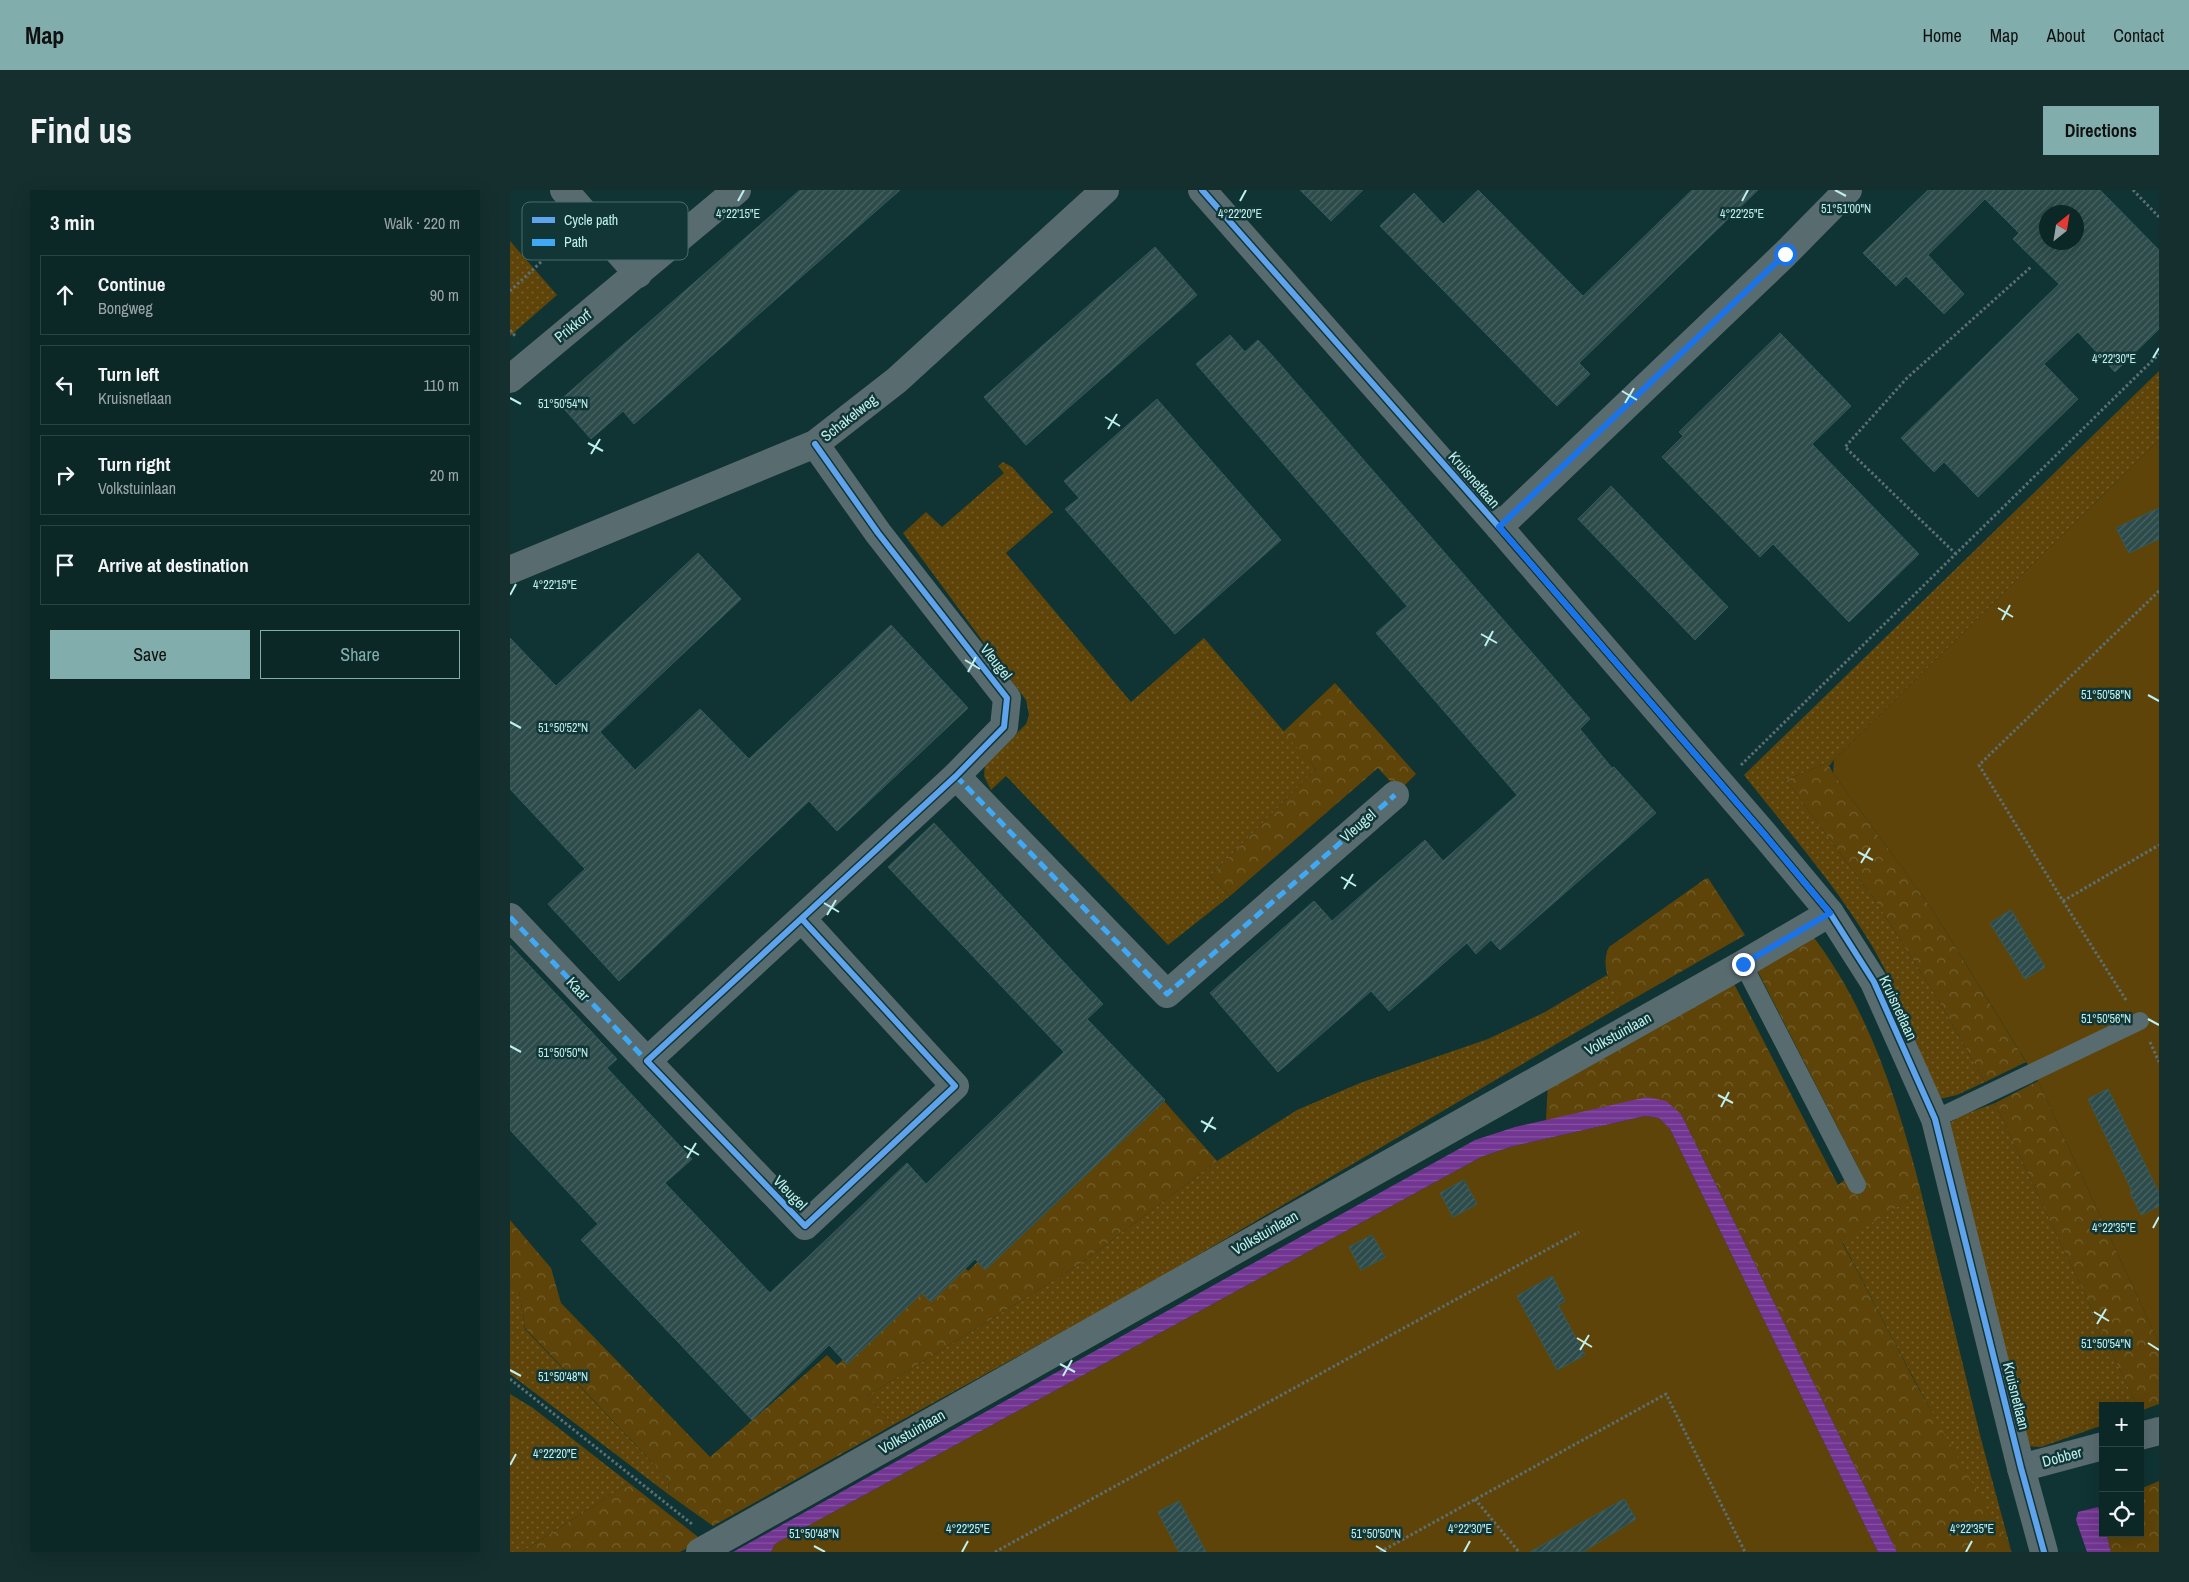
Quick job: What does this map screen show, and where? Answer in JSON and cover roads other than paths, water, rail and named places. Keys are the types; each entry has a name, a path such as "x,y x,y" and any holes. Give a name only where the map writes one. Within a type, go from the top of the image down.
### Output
{"street":[{"path":"564,190 575,202"},
{"name":"Prikkorf","path":"688,232 737,190"},
{"name":"Schakelweg","path":"510,570 815,444 897,380 1105,190"},
{"name":"Kruisnetlaan","path":"1202,190 1499,527 1830,913 1874,982 1935,1119 2021,1468 2044,1552"},
{"path":"1499,527 1778,261 1848,190"},
{"path":"626,260 638,274"},
{"name":"Prikkorf","path":"510,379 654,260"},
{"name":"Vleugel","path":"802,919 955,1086 804,1226 647,1061 956,776 1004,727 1007,698 878,533 815,444"},
{"name":"Vleugel","path":"956,776 1167,994 1395,795"},
{"name":"Volkstuinlaan","path":"708,1548 1743,964 1830,913"},
{"name":"Kaar","path":"510,917 647,1061"},
{"path":"2144,1435 2159,1431"},
{"name":"Dobber","path":"2021,1468 2099,1447"}],"lane":[{"path":"1743,964 1857,1185"},
{"path":"1935,1119 2140,1021"}]}
